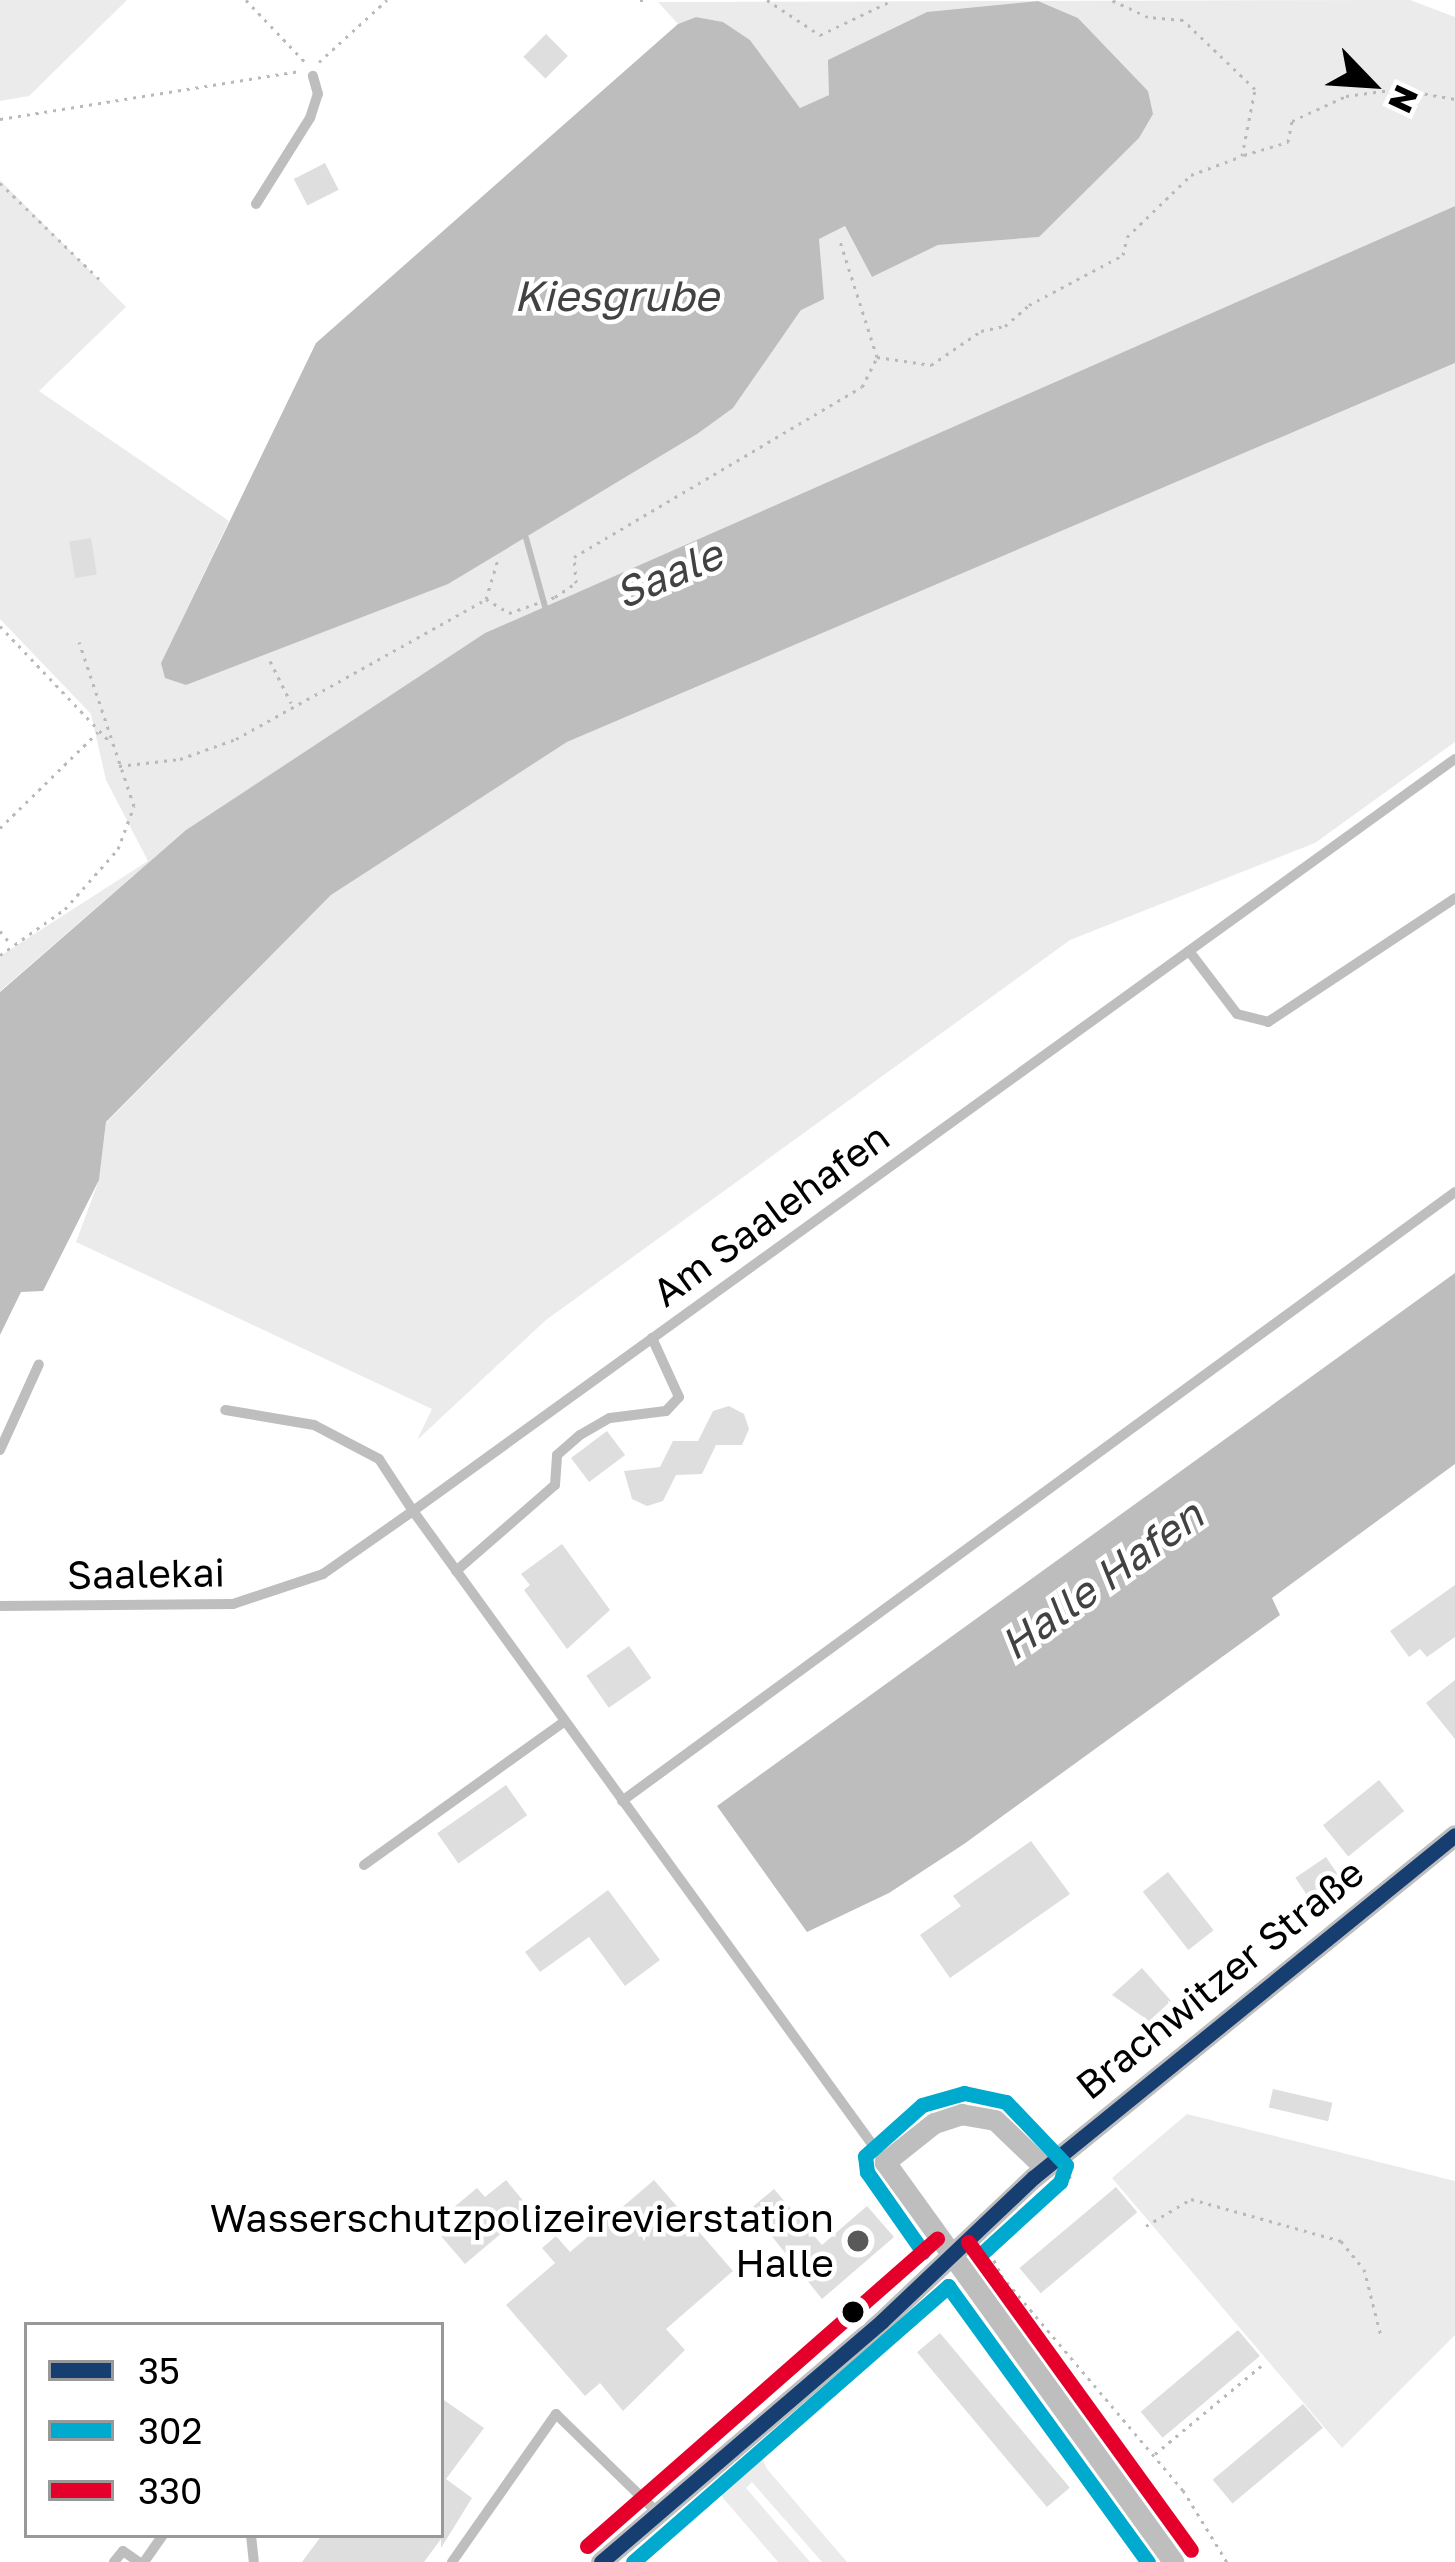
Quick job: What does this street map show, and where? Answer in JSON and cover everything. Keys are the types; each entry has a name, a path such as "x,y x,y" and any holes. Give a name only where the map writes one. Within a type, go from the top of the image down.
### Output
{"street":[{"name":"Brachwitzer Straße","path":"601,2562 1045,2168 1455,1835"},
{"path":"1045,2168 995,2120 962,2114 934,2122 885,2162 1174,2562"}],"lane":[{"path":"256,204 310,118 318,94 312,72"},
{"name":"Am Saalehafen","path":"413,1511 1455,759"},
{"path":"1190,951 1238,1014 1268,1022 1455,898"},
{"path":"622,1801 1455,1192"},
{"path":"456,1571 555,1485 556,1455 580,1435 610,1418 666,1411 679,1397 652,1338"},
{"path":"0,1450 40,1364"},
{"path":"225,1410 314,1425 379,1460 885,2162"},
{"name":"Saalekai","path":"0,1606 233,1604 323,1574 413,1511"},
{"path":"364,1865 565,1721"},
{"path":"452,2562 556,2414 659,2513"},
{"path":"114,2562 123,2551 142,2562 162,2538"}],"path":[{"path":"246,0 312,72"},
{"path":"0,119 312,72 387,0"},
{"path":"640,0 648,0"},
{"path":"767,0 820,35 893,0"},
{"path":"1112,0 1148,17 1183,20 1255,89 1242,156"},
{"path":"877,357 931,364 981,331 1005,326 1029,304 1123,255 1126,237 1191,175 1288,142 1292,122 1346,96 1398,89 1455,99"},
{"path":"0,183 99,279"},
{"path":"486,599 509,613 548,600 576,583 574,557 862,388 877,357 839,238"},
{"path":"119,766 180,759 291,706 486,599 499,556"},
{"path":"0,626 112,744"},
{"path":"0,955 65,909 118,849 134,806 80,642"},
{"path":"270,661 293,694 291,706"},
{"path":"0,828 99,731"},
{"path":"0,931 13,946"},
{"path":"1147,2226 1190,2199 1340,2241 1364,2269 1381,2336"},
{"path":"975,2230 1001,2275 1154,2455 1227,2562"},
{"path":"1154,2455 1266,2362"}],"shaded area":[{"path":"0,0 127,0 29,96 0,101"},
{"path":"1410,0 1455,17 1455,206 485,633 186,830 0,991 0,956 148,861 106,780 91,714 0,619 0,180 126,307 39,391 229,521 161,663 186,685 733,408 801,310 818,239 845,226 872,277 938,245 1039,237 1148,91 1078,18 1038,1 927,13 829,60 829,95 800,108 750,40 723,22 696,17 678,24 658,2"},
{"path":"1455,363 1455,742 1315,843 1070,940 546,1320 417,1440 432,1409 76,1242 99,1180 106,1123 331,895 567,742"},
{"path":"1187,2114 1455,2181 1455,2335 1342,2448 1112,2178"},
{"path":"762,2458 847,2562 822,2562 752,2482 746,2488 810,2562 778,2562 717,2491"}],"water":[{"name":"Kiesgrube","path":"1038,1 1078,18 1148,91 1153,114 1139,138 1039,237 938,245 872,277 845,226 819,239 824,299 801,310 733,408 697,434 448,584 186,685 165,678 161,663 316,343 678,24 696,17 723,22 750,40 800,108 829,95 828,60 927,12"},
{"name":"Saale","path":"1455,206 1455,363 567,742 331,895 106,1122 99,1180 43,1291 21,1292 0,1335 0,992 186,830 485,633"},
{"name":"Halle Hafen","path":"1455,1273 1455,1464 1272,1598 1280,1615 964,1844 889,1893 807,1932 717,1806"}],"building":[{"path":"546,34 568,56 545,79 523,57"},
{"path":"325,163 339,190 307,206 294,179"},
{"path":"91,538 97,575 75,578 69,541"},
{"path":"729,1406 744,1414 749,1429 742,1445 716,1445 702,1474 676,1475 663,1501 647,1506 632,1499 624,1471 660,1467 673,1441 698,1441 713,1411"},
{"path":"607,1431 625,1455 589,1482 571,1458"},
{"path":"562,1544 610,1610 567,1649 524,1590 530,1585 521,1574"},
{"path":"1455,1585 1455,1637 1427,1657 1420,1649 1409,1657 1390,1631"},
{"path":"629,1646 651,1678 609,1708 586,1676"},
{"path":"1455,1680 1455,1739 1426,1703"},
{"path":"1379,1780 1404,1811 1348,1856 1323,1825"},
{"path":"506,1785 527,1815 458,1863 437,1833"},
{"path":"1031,1841 1070,1894 950,1978 920,1935 961,1906 953,1896"},
{"path":"1326,1857 1340,1878 1309,1898 1295,1878"},
{"path":"1168,1872 1214,1930 1188,1950 1143,1892"},
{"path":"608,1890 660,1960 625,1986 589,1937 540,1972 525,1952"},
{"path":"1142,1968 1171,2001 1149,2021 1112,1995"},
{"path":"1273,2089 1332,2103 1328,2121 1269,2108"},
{"path":"506,2180 530,2209 465,2264 441,2236 462,2218 453,2208 477,2188 485,2197"},
{"path":"654,2180 733,2271 666,2329 685,2350 623,2411 600,2383 585,2396 506,2305 555,2263 542,2248 556,2236 570,2252"},
{"path":"1116,2187 1137,2212 1041,2293 1019,2268"},
{"name":"Wasserschutzpolizeirevierstation Halle","path":"774,2189 822,2245 867,2206 894,2237 822,2299 750,2209"},
{"path":"1238,2330 1260,2356 1163,2438 1141,2412"},
{"path":"940,2333 1070,2488 1047,2507 917,2352"},
{"path":"444,2400 484,2428 446,2479 472,2498 441,2548 441,2539 424,2562 302,2562 320,2538 444,2538"},
{"path":"1303,2404 1323,2428 1233,2504 1213,2480"}],"waterway":[{"path":"526,538 546,610"}],"transit line":[{"name":"35","path":"601,2562 882,2321 1034,2177 1455,1835"},
{"name":"302","path":"923,2252 867,2172 865,2156 922,2105 964,2093 1006,2102 1066,2165 1060,2182 979,2256"},
{"name":"330","path":"587,2546 937,2238"},
{"name":"330","path":"968,2242 1191,2550"},
{"name":"302","path":"633,2562 948,2286 1148,2562"}],"place":[{"name":"Wasserschutzpolizeirevierstation Halle","path":"858,2241"}]}
